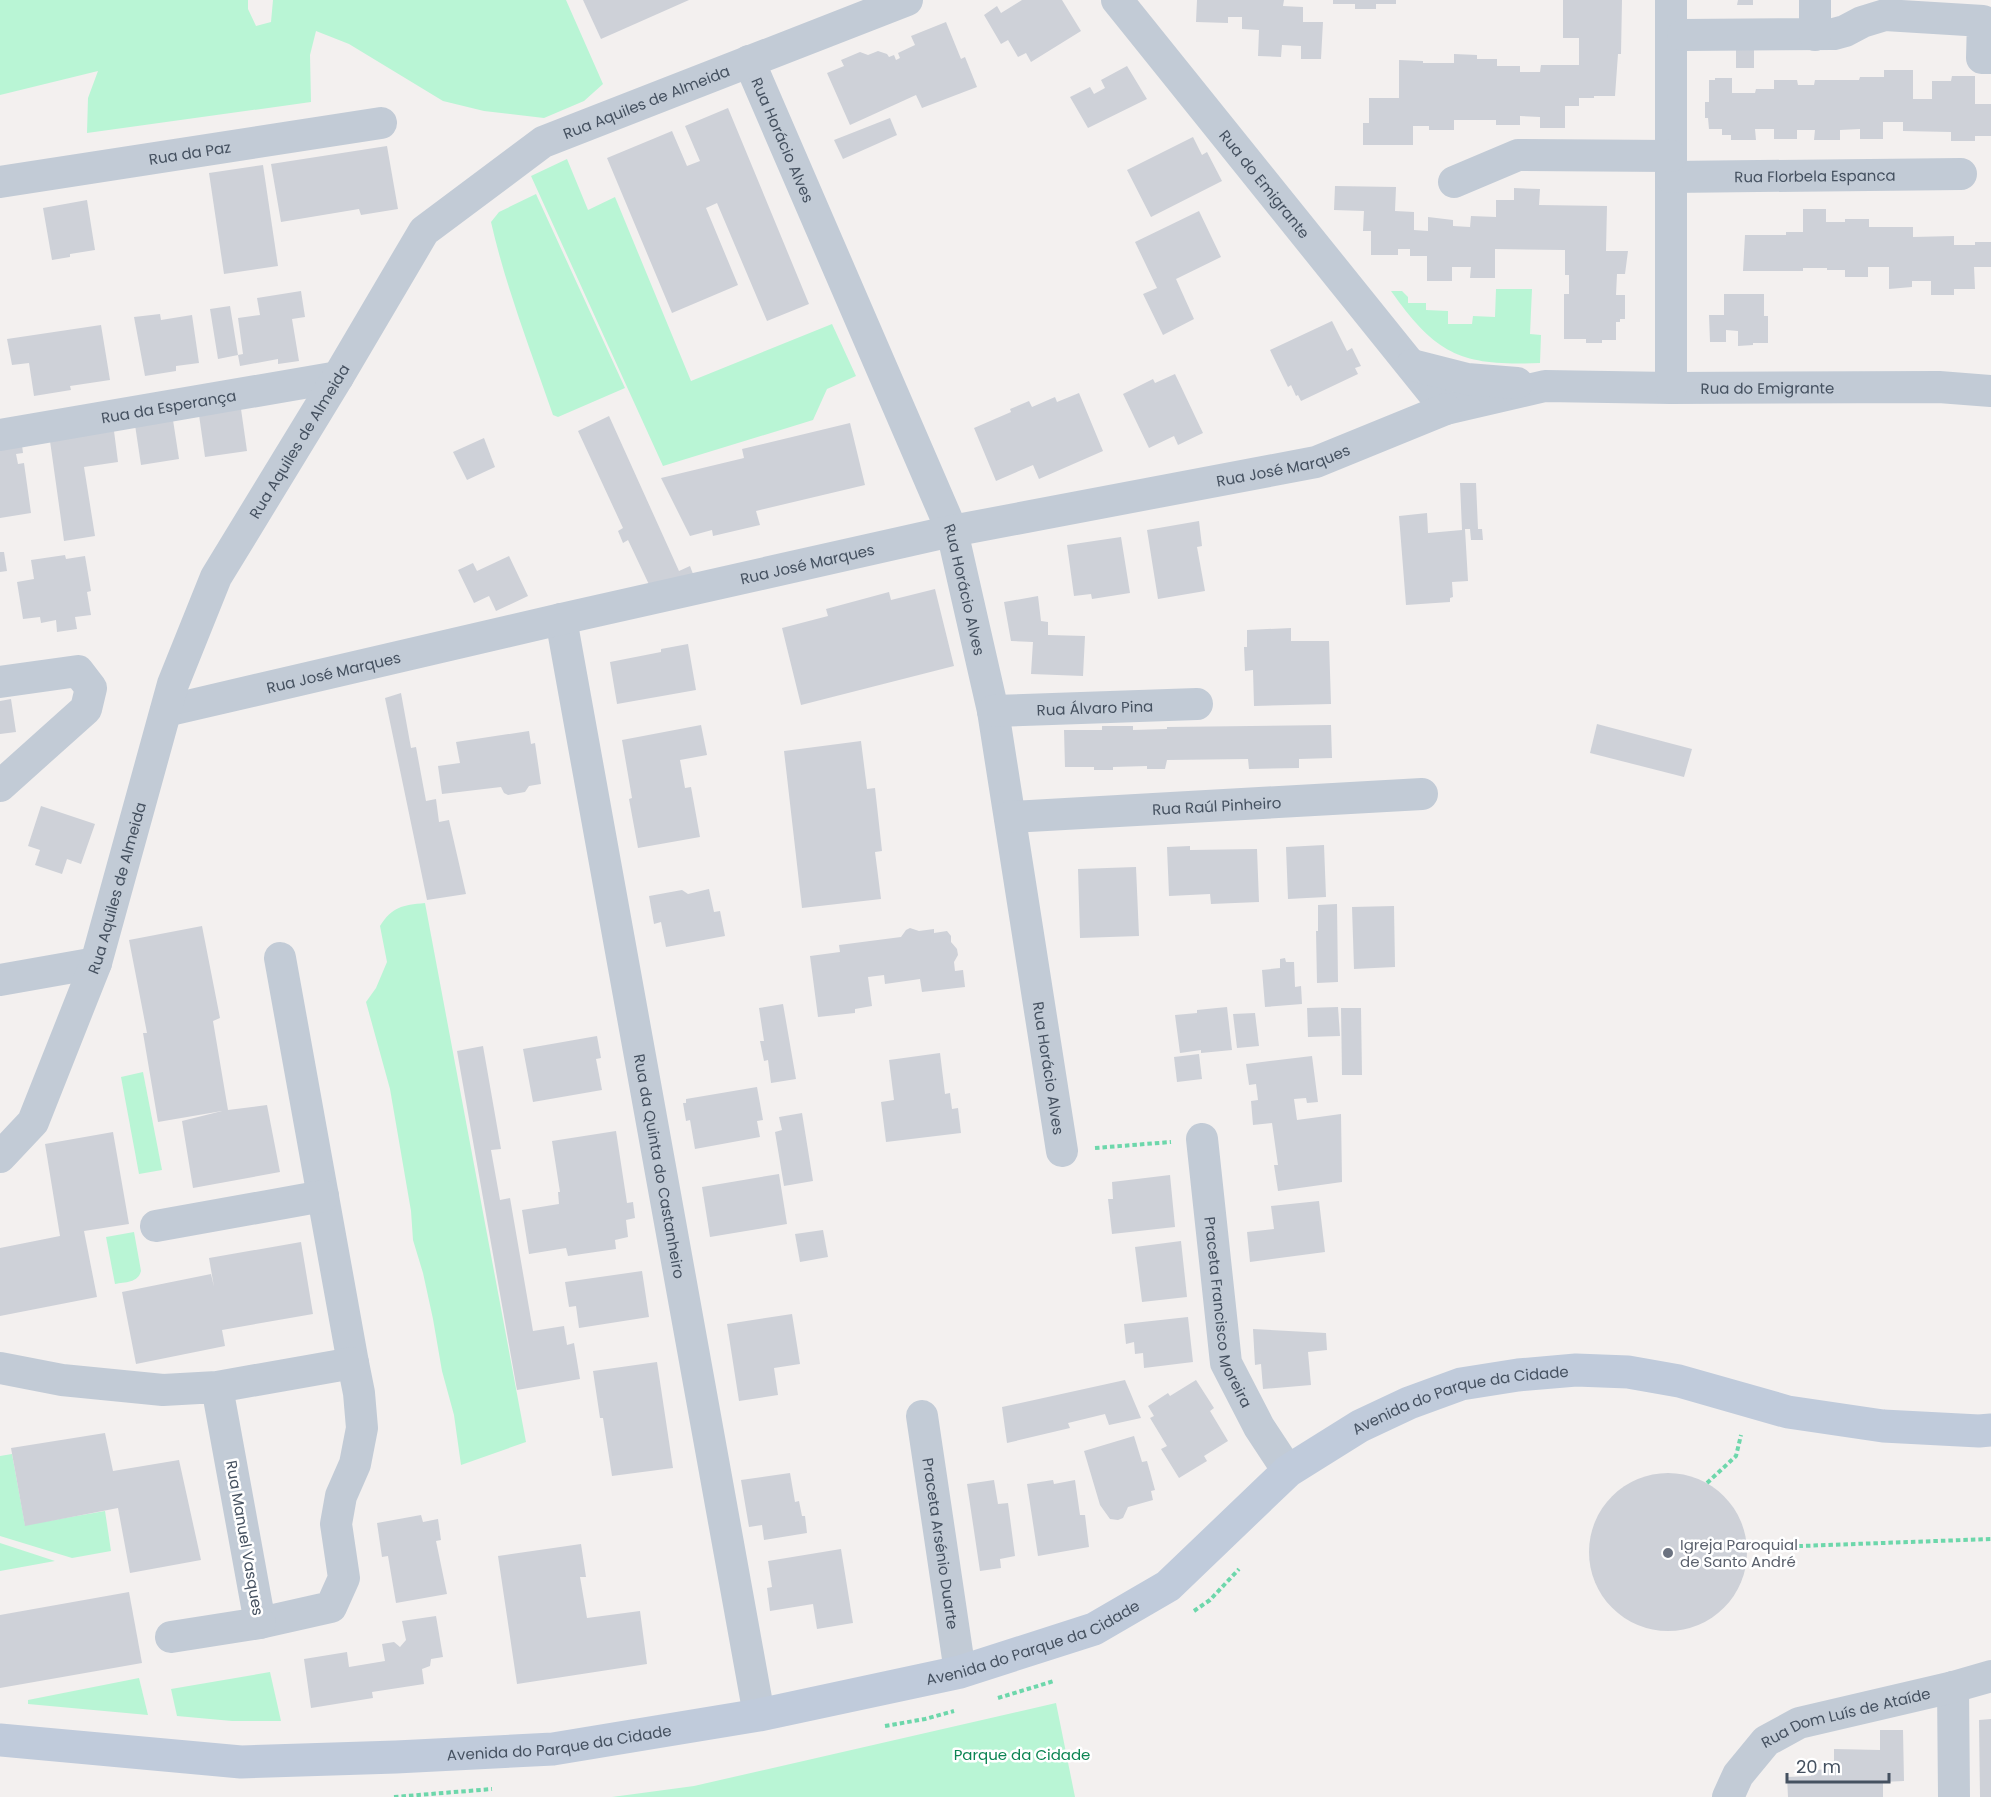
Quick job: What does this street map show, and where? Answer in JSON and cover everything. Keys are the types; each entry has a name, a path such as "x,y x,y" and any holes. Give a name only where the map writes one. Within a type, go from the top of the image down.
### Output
{"street":[{"name":"Rua Aquiles de Almeida","path":"0,1157 33,1122 96,963 173,684 216,577 424,231 543,142 907,0"},
{"name":"Rua do Emigrante","path":"1117,0 1446,409 1545,386"},
{"path":"1671,0 1671,388"},
{"path":"1815,0 1815,34"},
{"path":"1683,35 1834,34 1845,32 1862,22 1884,15 1983,21 1982,58 1991,58"},
{"name":"Rua Horácio Alves","path":"749,61 952,531 993,711 1062,1151"},
{"name":"Rua da Paz","path":"0,182 381,123"},
{"name":"Rua Florbela Espanca","path":"1454,182 1518,155 1671,167 1960,174"},
{"name":"Rua do Emigrante","path":"1412,365 1467,379 1545,386 1940,387 1991,391"},
{"name":"Rua da Esperança","path":"0,435 338,377"},
{"name":"Rua José Marques","path":"166,711 952,531 1316,462 1446,409"},
{"name":"Rua da Quinta do Castanheiro","path":"561,619 759,1715"},
{"path":"0,682 78,671 91,688 87,709 0,786"},
{"name":"Rua Álvaro Pina","path":"993,711 1197,704"},
{"name":"Rua Raúl Pinheiro","path":"1010,817 1422,794"},
{"path":"0,1368 62,1380 163,1390 217,1387 353,1363 280,958"},
{"path":"0,980 96,963"},
{"name":"Praceta Francisco Moreira","path":"1202,1139 1226,1363 1259,1427 1288,1471"},
{"path":"156,1226 323,1196"},
{"name":"Rua Manuel Vasques","path":"217,1387 260,1623 331,1607 344,1578 336,1524 341,1496 355,1464 362,1428 359,1393 353,1363"},
{"name":"Avenida do Parque da Cidade","path":"0,1740 241,1762 553,1749 759,1715 960,1672 1094,1629 1168,1586 1288,1471 1360,1426 1409,1403 1461,1384 1518,1375 1576,1370 1628,1372 1679,1381 1788,1412 1882,1426 1991,1430"},
{"name":"Praceta Arsénio Duarte","path":"922,1416 960,1672"},
{"path":"171,1637 260,1623"},
{"name":"Rua Dom Luís de Ataíde","path":"1728,1797 1738,1775 1767,1741 1799,1723 1991,1676"},
{"path":"1953,1687 1954,1797"}],"path":[{"path":"1062,1151 1202,1139"},
{"path":"1707,1484 1736,1456 1742,1431"},
{"path":"1746,1548 1991,1539"}],"green space":[{"path":"0,0 248,0 248,9 256,26 271,22 273,0 566,0 603,84 584,101 544,118 484,111 443,101 349,44 316,31 310,55 311,102 87,133 88,98 98,71 0,95"},
{"path":"567,159 588,210 615,197 691,381 832,324 856,376 827,389 813,420 663,466 531,176"},
{"path":"536,194 625,388 558,417 553,415 519,319 491,222 499,212"},
{"path":"1496,289 1532,289 1530,334 1541,335 1540,363 1490,362 1471,359 1454,352 1438,343 1423,330 1391,291 1402,291 1408,297 1408,303 1426,303 1426,310 1448,311 1448,324 1472,324 1473,316 1495,317"},
{"path":"425,903 526,1442 461,1465 454,1415 442,1371 423,1273 413,1240 411,1211 390,1089 366,1002 376,988 387,962 380,926 398,908"},
{"path":"143,1072 162,1170 139,1174 121,1077"},
{"path":"134,1232 141,1271 134,1280 115,1284 106,1237"},
{"path":"12,1454 25,1525 105,1511 111,1551 72,1558 0,1536 0,1456"},
{"path":"0,1543 55,1561 0,1571"},
{"path":"270,1672 281,1721 232,1721 177,1716 171,1689"},
{"path":"139,1678 148,1715 28,1704 28,1700"},
{"name":"Parque da Cidade","path":"1056,1703 1075,1797 612,1797 694,1786"}],"building":[{"path":"583,0 689,0 601,39"},
{"path":"1022,0 1062,0 1081,31 1031,62 1026,53 1018,57 1008,40 1001,44 984,15 997,6 1001,13"},
{"path":"1197,0 1284,0 1283,6 1303,7 1303,22 1323,22 1321,59 1301,59 1301,46 1282,45 1281,57 1258,56 1259,30 1242,29 1242,17 1228,17 1228,23 1196,22"},
{"path":"1333,0 1396,0 1396,4 1376,4 1376,9 1355,9 1355,4 1333,4"},
{"path":"1563,0 1622,0 1621,54 1618,54 1615,96 1579,98 1579,106 1565,106 1565,128 1540,128 1540,117 1520,116 1520,125 1496,125 1496,120 1454,120 1454,130 1429,130 1429,126 1413,126 1413,145 1363,145 1363,123 1369,123 1369,98 1399,98 1399,60 1454,63 1454,54 1477,55 1477,59 1497,59 1497,66 1520,66 1520,72 1540,72 1541,65 1579,65 1579,38 1563,38"},
{"path":"1738,0 1753,0 1753,5 1737,5"},
{"path":"946,22 961,59 965,57 977,87 922,108 916,95 850,125 827,73 844,66 841,60 860,52 868,55 878,51 889,57 894,55 896,60 900,58 898,53 915,45 911,36"},
{"path":"1736,46 1754,46 1754,68 1736,68"},
{"path":"1127,66 1147,99 1088,128 1070,97 1090,87 1094,94 1105,88 1101,80"},
{"path":"1884,70 1913,70 1913,99 1932,99 1932,81 1951,81 1952,76 1975,76 1975,104 1991,104 1991,136 1975,136 1975,141 1951,141 1951,132 1903,131 1903,122 1883,122 1883,139 1860,139 1860,129 1840,130 1840,140 1814,140 1815,130 1797,130 1797,139 1774,139 1774,129 1755,129 1756,140 1731,140 1731,135 1722,135 1722,129 1709,129 1708,118 1705,118 1705,102 1709,102 1709,80 1715,80 1715,78 1732,78 1732,93 1755,93 1756,89 1774,89 1774,80 1797,80 1798,85 1814,85 1815,80 1859,80 1860,77 1884,77"},
{"path":"728,108 809,304 767,321 717,203 706,208 738,285 672,313 607,158 672,131 687,166 700,161 685,126"},
{"path":"890,118 897,135 843,159 834,140"},
{"path":"1193,137 1202,155 1207,152 1222,181 1151,217 1127,170"},
{"path":"387,146 398,209 361,215 359,209 281,222 271,164"},
{"path":"263,165 278,266 224,274 209,173"},
{"path":"1335,186 1396,187 1395,211 1414,212 1414,230 1428,231 1428,217 1453,220 1453,226 1470,227 1471,216 1496,217 1496,200 1514,200 1514,188 1540,189 1539,205 1607,206 1606,251 1628,251 1625,274 1617,274 1616,295 1625,295 1625,319 1616,322 1616,340 1586,343 1586,339 1564,339 1564,294 1569,294 1569,275 1565,275 1565,250 1495,249 1495,278 1470,278 1471,267 1452,267 1452,281 1427,281 1427,256 1410,256 1410,249 1398,249 1398,255 1371,255 1371,231 1363,231 1364,211 1334,210"},
{"path":"87,200 95,250 52,260 43,208"},
{"path":"1803,209 1826,209 1826,222 1869,219 1869,227 1913,227 1913,237 1954,236 1954,245 1991,242 1991,267 1974,267 1975,289 1954,289 1954,295 1931,295 1931,281 1912,281 1912,287 1889,289 1889,267 1868,267 1868,277 1845,277 1845,270 1827,270 1827,268 1803,268 1803,271 1743,271 1745,235 1786,235 1786,232 1803,232"},
{"path":"1199,211 1221,257 1176,279 1194,319 1163,335 1143,294 1157,288 1135,242"},
{"path":"301,291 305,317 292,319 299,361 278,364 278,359 240,366 238,355 243,354 238,318 260,315 257,298"},
{"path":"1724,294 1764,294 1764,316 1768,316 1768,343 1738,346 1738,331 1726,330 1726,342 1710,342 1709,315 1724,315"},
{"path":"230,306 238,355 218,359 210,309"},
{"path":"160,314 161,320 192,315 199,363 176,366 176,371 145,376 134,317"},
{"path":"1332,321 1347,351 1352,348 1361,366 1355,368 1358,374 1301,401 1291,385 1288,387 1270,350"},
{"path":"101,325 110,380 70,386 71,390 34,396 29,363 12,365 7,339"},
{"path":"1175,374 1203,433 1178,445 1174,436 1149,448 1123,394 1153,379 1155,383"},
{"path":"1079,393 1103,451 1039,479 1033,465 996,481 974,428 1011,412 1010,409 1029,401 1032,407 1055,397 1057,402"},
{"path":"241,409 247,451 205,457 199,415"},
{"path":"609,416 679,571 690,566 693,574 653,593 628,540 623,543 618,531 623,528 578,431"},
{"path":"173,420 179,459 141,465 135,425"},
{"path":"850,423 865,485 756,511 760,525 713,536 712,530 690,536 661,478 744,458 742,449"},
{"path":"114,431 118,462 84,467 95,536 64,541 50,441"},
{"path":"484,438 495,467 467,480 453,452"},
{"path":"22,445 23,453 16,454 18,464 24,463 31,513 0,518 0,448"},
{"path":"1460,483 1476,483 1478,529 1482,529 1483,540 1471,540 1470,529 1465,529 1468,581 1452,582 1453,597 1450,598 1450,602 1406,605 1399,516 1427,513 1428,533 1462,530"},
{"path":"1199,521 1202,546 1197,547 1205,591 1158,599 1147,530"},
{"path":"1121,537 1130,593 1092,599 1091,594 1074,596 1067,545"},
{"path":"0,552 4,552 7,571 0,572"},
{"path":"65,555 66,559 85,556 91,591 87,592 91,615 75,617 77,629 57,632 56,620 41,623 40,617 23,619 17,582 34,579 31,560"},
{"path":"509,556 528,596 496,611 489,596 474,603 458,570 473,563 477,571"},
{"path":"935,589 954,666 801,705 782,628 828,616 826,609 889,592 891,600"},
{"path":"1038,596 1041,621 1048,622 1048,635 1085,636 1083,676 1031,674 1033,642 1011,641 1004,602"},
{"path":"1291,628 1291,641 1329,641 1331,704 1254,706 1253,670 1245,671 1244,647 1247,647 1247,630"},
{"path":"688,644 696,690 617,704 610,662"},
{"path":"401,693 411,748 416,747 426,801 436,799 439,822 449,820 466,894 427,900 385,698"},
{"path":"11,699 16,732 0,734 0,701"},
{"path":"1597,724 1692,749 1684,777 1590,753"},
{"path":"701,725 707,755 680,760 685,788 691,787 700,837 638,848 622,740"},
{"path":"1331,725 1332,758 1299,759 1299,768 1249,769 1248,759 1167,760 1165,769 1147,769 1147,766 1113,767 1113,770 1094,770 1094,767 1065,767 1064,730 1102,730 1102,726 1133,726 1133,730 1167,729 1167,727"},
{"path":"529,731 531,744 535,743 541,784 529,786 525,792 508,795 501,787 442,794 438,766 460,763 456,742"},
{"path":"861,741 867,789 875,788 882,851 875,852 881,899 802,908 784,751"},
{"path":"41,806 95,824 81,864 67,859 62,874 35,865 40,850 28,846"},
{"path":"1324,845 1326,897 1288,899 1286,847"},
{"path":"1190,846 1190,850 1257,849 1259,902 1211,904 1210,894 1169,896 1167,847"},
{"path":"1136,867 1139,936 1080,938 1078,869"},
{"path":"709,889 714,912 720,911 725,936 666,947 661,922 654,924 649,896 682,890 688,894"},
{"path":"1337,904 1338,982 1317,983 1318,905"},
{"path":"1394,906 1395,967 1354,969 1352,907"},
{"path":"202,926 220,1018 213,1021 228,1110 267,1105 280,1172 193,1188 182,1121 222,1111 158,1122 143,1033 147,1033 129,940"},
{"path":"910,928 919,931 934,929 934,933 947,931 951,936 951,942 957,949 958,955 954,962 955,971 963,970 965,987 922,992 920,979 885,984 884,975 868,977 872,1006 855,1009 855,1013 818,1017 810,956 840,952 839,945 901,937"},
{"path":"1285,958 1286,962 1294,962 1295,987 1301,986 1302,1004 1265,1007 1262,970 1280,968 1280,959"},
{"path":"783,1004 796,1079 771,1083 768,1060 764,1061 760,1041 764,1041 759,1008"},
{"path":"1227,1007 1232,1050 1180,1053 1175,1015"},
{"path":"1338,1007 1340,1036 1308,1037 1307,1008"},
{"path":"1341,1008 1361,1008 1362,1075 1342,1075"},
{"path":"1255,1013 1259,1046 1237,1048 1233,1014"},
{"path":"597,1036 601,1058 596,1059 602,1090 533,1102 523,1049"},
{"path":"483,1046 501,1149 491,1150 500,1200 510,1198 533,1331 564,1326 567,1345 574,1343 580,1379 517,1390 457,1051"},
{"path":"940,1053 945,1094 950,1093 952,1109 958,1108 961,1133 886,1142 881,1102 894,1100 889,1060"},
{"path":"1199,1054 1202,1079 1177,1082 1174,1057"},
{"path":"1312,1056 1318,1102 1307,1103 1306,1098 1294,1099 1297,1120 1341,1114 1342,1182 1278,1191 1274,1165 1278,1165 1272,1123 1253,1125 1251,1101 1258,1100 1256,1084 1249,1085 1246,1064"},
{"path":"757,1087 763,1120 757,1121 760,1137 695,1149 690,1120 686,1121 683,1103 686,1103 686,1099"},
{"path":"802,1113 813,1181 784,1186 775,1132 782,1130 779,1117"},
{"path":"616,1131 627,1203 633,1202 635,1218 626,1220 628,1237 615,1240 616,1249 568,1256 566,1248 529,1254 522,1210 559,1204 558,1192 560,1192 552,1141"},
{"path":"113,1132 129,1224 84,1231 97,1297 0,1316 0,1248 60,1236 45,1144"},
{"path":"779,1174 787,1224 710,1237 702,1187"},
{"path":"1170,1175 1175,1227 1112,1234 1108,1199 1113,1199 1112,1182"},
{"path":"1319,1201 1325,1252 1250,1262 1247,1232 1274,1229 1271,1206"},
{"path":"823,1230 828,1257 800,1262 795,1234"},
{"path":"1181,1241 1187,1297 1142,1302 1135,1247"},
{"path":"301,1242 313,1314 222,1330 225,1346 136,1364 122,1292 211,1274 214,1287 209,1258"},
{"path":"642,1271 649,1317 579,1328 576,1306 569,1307 565,1282"},
{"path":"792,1314 800,1364 774,1368 778,1395 739,1401 727,1324"},
{"path":"1188,1317 1193,1362 1144,1368 1143,1353 1135,1354 1134,1342 1126,1344 1124,1324"},
{"path":"1253,1329 1326,1333 1327,1350 1308,1352 1311,1385 1263,1389 1261,1364 1255,1365"},
{"path":"657,1362 673,1468 612,1476 593,1371"},
{"path":"1125,1380 1141,1418 1109,1425 1105,1414 1068,1423 1070,1428 1007,1443 1002,1407"},
{"path":"1196,1380 1214,1408 1210,1411 1228,1441 1204,1456 1207,1461 1179,1478 1161,1449 1167,1446 1150,1418 1154,1416 1148,1406 1168,1393 1170,1396"},
{"path":"105,1433 113,1471 179,1460 201,1560 130,1573 118,1508 25,1526 11,1448"},
{"path":"1134,1436 1142,1462 1147,1461 1155,1490 1151,1491 1153,1500 1128,1507 1123,1518 1110,1519 1100,1505 1084,1451"},
{"path":"790,1473 795,1502 799,1501 802,1516 805,1516 807,1533 764,1540 762,1525 749,1527 741,1480"},
{"name":"Igreja Paroquial de Santo André","path":"1668,1473 1683,1474 1698,1479 1712,1486 1724,1496 1734,1508 1741,1522 1746,1537 1746,1567 1741,1582 1734,1596 1724,1608 1712,1618 1698,1625 1683,1630 1668,1631 1653,1630 1638,1625 1624,1618 1612,1608 1602,1596 1595,1582 1590,1567 1589,1552 1590,1537 1595,1522 1602,1508 1612,1496 1624,1486 1638,1479 1653,1474"},
{"path":"994,1480 998,1504 1008,1503 1015,1556 1000,1559 1001,1568 980,1571 967,1484"},
{"path":"1053,1480 1054,1484 1075,1480 1080,1515 1085,1515 1089,1547 1038,1556 1027,1484"},
{"path":"421,1515 423,1522 438,1519 441,1540 436,1541 447,1594 396,1603 388,1556 382,1557 377,1523"},
{"path":"581,1544 586,1577 580,1577 587,1618 640,1611 647,1664 517,1684 498,1556"},
{"path":"841,1549 853,1623 817,1629 813,1604 770,1611 767,1588 772,1587 768,1561"},
{"path":"129,1592 142,1663 0,1688 0,1615"},
{"path":"436,1616 443,1657 431,1659 430,1666 422,1669 424,1684 372,1692 373,1698 311,1708 304,1659 347,1652 349,1667 385,1661 382,1644 394,1642 400,1647 406,1640 402,1621"},
{"path":"1991,1719 1991,1797 1980,1797 1979,1720"},
{"path":"1880,1730 1903,1730 1904,1781 1883,1782 1883,1797 1788,1797 1787,1777 1811,1776 1811,1770 1834,1769 1834,1749 1880,1750"}],"place":[{"name":"Igreja Paroquial de Santo André","path":"1668,1553"}]}
